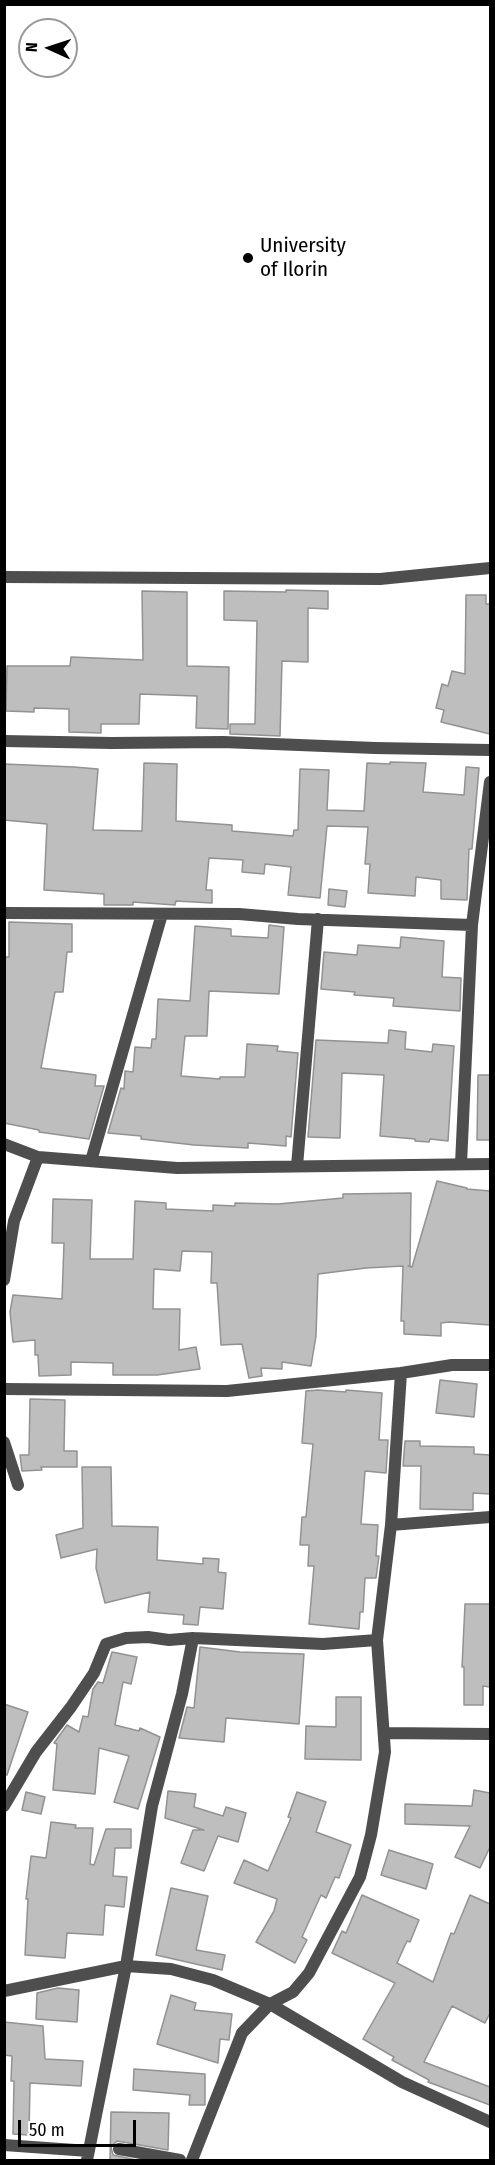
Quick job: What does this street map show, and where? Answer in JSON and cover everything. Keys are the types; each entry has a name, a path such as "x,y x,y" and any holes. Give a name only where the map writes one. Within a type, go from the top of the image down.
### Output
{"street":[{"path":"4,577 380,579 490,568"},
{"path":"4,741 224,742 490,750"},
{"path":"461,1164 472,925 490,782"},
{"path":"4,913 239,914 472,925"},
{"path":"91,1161 162,914"},
{"path":"297,1166 318,919"},
{"path":"4,1144 38,1157 177,1168 490,1164"},
{"path":"4,1280 14,1221 38,1157"},
{"path":"4,1389 227,1391 401,1373 452,1365 490,1365"},
{"path":"192,2160 243,2033 270,2004 293,1992 309,1973 360,1877 371,1835 385,1752 377,1640 391,1525 401,1373"},
{"path":"4,1442 18,1485"},
{"path":"391,1525 490,1517"},
{"path":"4,1806 36,1752 94,1673 106,1644 126,1638 148,1637 169,1640 193,1638 323,1644 377,1640"},
{"path":"4,2145 88,2156 126,1966 152,1806 182,1694 193,1638"},
{"path":"385,1732 490,1734"},
{"path":"4,1991 126,1966 171,1969 213,1980 270,2004 402,2082 490,2122"},
{"path":"119,2150 180,2160"}],"building":[{"path":"286,590 328,591 328,609 308,608 308,662 282,661 280,736 230,734 230,724 255,724 257,621 224,620 224,591 286,592"},
{"path":"142,591 187,592 187,666 229,667 228,729 196,728 197,696 140,694 139,724 101,724 101,733 69,732 69,709 34,708 34,712 6,711 7,666 70,666 71,657 143,660"},
{"path":"466,595 486,595 486,604 490,604 490,734 441,722 444,710 436,708 442,684 448,686 452,671 465,674"},
{"path":"390,762 426,763 423,792 464,795 466,767 479,768 472,849 469,849 467,900 441,899 441,880 416,877 415,896 368,893 370,864 365,864 368,827 327,826 320,898 288,895 291,867 265,864 264,874 242,872 243,860 209,858 206,890 212,890 212,903 176,901 175,905 133,902 133,905 104,905 104,894 44,890 47,824 4,820 4,764 98,769 93,830 142,831 144,763 177,764 176,821 232,825 232,831 293,836 294,830 298,830 300,769 329,770 327,810 364,811 367,763 390,764"},
{"path":"329,889 347,891 345,907 328,905"},
{"path":"9,922 72,924 72,952 67,952 63,992 55,992 41,1068 96,1075 95,1086 104,1086 89,1139 39,1132 39,1130 4,1123 4,957 9,957"},
{"path":"269,925 284,927 279,994 209,991 207,1036 185,1036 181,1076 220,1079 220,1077 245,1077 247,1044 278,1046 277,1051 298,1053 291,1137 286,1136 286,1146 248,1143 248,1148 194,1145 108,1133 121,1088 124,1089 125,1071 133,1072 135,1047 151,1048 152,1039 156,1039 158,999 190,1001 195,926 231,929 231,936 268,938"},
{"path":"401,937 444,941 442,977 461,978 460,1011 393,1006 394,998 354,995 355,992 321,989 324,952 357,955 358,945 400,948"},
{"path":"389,1030 406,1032 405,1049 432,1052 433,1044 454,1046 448,1141 430,1139 429,1142 415,1141 415,1139 380,1136 384,1075 342,1073 340,1138 308,1137 316,1040 388,1043"},
{"path":"478,1075 490,1075 490,1140 477,1140"},
{"path":"437,1181 467,1189 490,1191 490,1325 449,1322 441,1323 441,1336 404,1334 404,1321 401,1321 403,1266 318,1274 316,1336 311,1366 282,1362 282,1369 261,1368 262,1376 249,1378 242,1344 221,1345 217,1283 211,1283 212,1252 182,1251 180,1271 154,1269 153,1309 180,1309 179,1350 196,1347 200,1369 157,1375 113,1375 113,1363 71,1362 71,1375 39,1376 35,1340 13,1342 10,1312 13,1295 62,1299 64,1243 52,1243 53,1199 92,1200 90,1259 133,1259 135,1201 166,1203 166,1209 213,1211 213,1205 235,1206 235,1203 278,1204 343,1198 343,1194 411,1193 410,1266 408,1266 412,1267"},
{"path":"440,1380 477,1384 474,1417 436,1413"},
{"path":"306,1391 382,1393 379,1440 388,1440 386,1473 365,1471 361,1524 378,1525 376,1556 379,1556 376,1578 365,1578 363,1612 360,1612 359,1629 309,1624 314,1566 308,1566 309,1545 300,1545 302,1517 306,1517 313,1444 302,1443"},
{"path":"30,1399 65,1400 64,1451 77,1451 77,1467 41,1467 42,1470 22,1471 20,1455 29,1455"},
{"path":"405,1441 420,1441 420,1446 474,1447 474,1454 490,1455 490,1494 473,1493 473,1510 420,1509 421,1466 403,1466"},
{"path":"82,1467 111,1467 112,1526 158,1527 157,1560 203,1564 203,1558 219,1559 218,1572 226,1573 223,1609 200,1607 198,1625 183,1624 184,1615 148,1612 150,1592 105,1603 96,1568 97,1549 61,1558 56,1535 83,1528"},
{"path":"465,1604 490,1604 490,1687 483,1686 483,1705 464,1705 464,1667 462,1667"},
{"path":"200,1647 240,1652 304,1654 299,1724 226,1718 224,1742 179,1738 187,1707 194,1708"},
{"path":"112,1652 137,1657 131,1684 123,1682 115,1725 139,1731 140,1728 160,1737 138,1809 114,1802 129,1756 99,1748 95,1794 53,1790 57,1744 54,1743 67,1725 79,1732 83,1716 88,1717 93,1689 98,1682 103,1683"},
{"path":"336,1697 361,1697 361,1760 305,1759 306,1726 336,1727"},
{"path":"4,1704 28,1712 7,1775 4,1775"},
{"path":"474,1790 490,1793 490,1847 480,1868 455,1857 470,1826 405,1824 405,1804 472,1806"},
{"path":"168,1791 196,1794 194,1807 223,1816 226,1807 246,1813 238,1842 218,1836 204,1871 181,1863 193,1830 204,1830 165,1818"},
{"path":"26,1792 45,1797 41,1814 22,1810"},
{"path":"297,1792 326,1802 316,1832 351,1845 339,1878 335,1877 326,1898 321,1895 302,1937 307,1940 295,1963 256,1942 274,1911 277,1899 234,1883 244,1860 268,1871 291,1818 288,1817"},
{"path":"51,1822 76,1825 75,1828 93,1828 90,1864 94,1865 106,1829 131,1829 131,1848 115,1848 113,1876 127,1877 124,1907 105,1905 103,1935 67,1933 65,1958 25,1955 28,1899 26,1899 31,1856 46,1858"},
{"path":"389,1850 433,1864 426,1889 381,1875"},
{"path":"171,1888 208,1896 196,1950 225,1955 222,1970 156,1955"},
{"path":"362,1895 419,1920 410,1942 407,1941 397,1963 433,1982 451,1933 454,1934 470,1895 490,1904 490,2013 485,2023 452,2006 424,2062 490,2087 490,2105 428,2082 429,2080 392,2060 394,2057 363,2039 395,1983 332,1953 342,1931 346,1933"},
{"path":"58,1988 79,1990 77,2022 36,2019 37,1993"},
{"path":"171,1995 196,2003 194,2010 232,2014 229,2040 220,2039 218,2063 157,2044"},
{"path":"4,2022 43,2026 45,2059 83,2061 81,2086 30,2083 29,2135 13,2134 12,2056 4,2055"},
{"path":"134,2069 205,2074 205,2105 189,2105 190,2095 133,2090"},
{"path":"111,2112 169,2113 168,2150 117,2141 111,2147 113,2155 136,2160 110,2160"}],"place":[{"name":"University of Ilorin","path":"248,258"}]}
